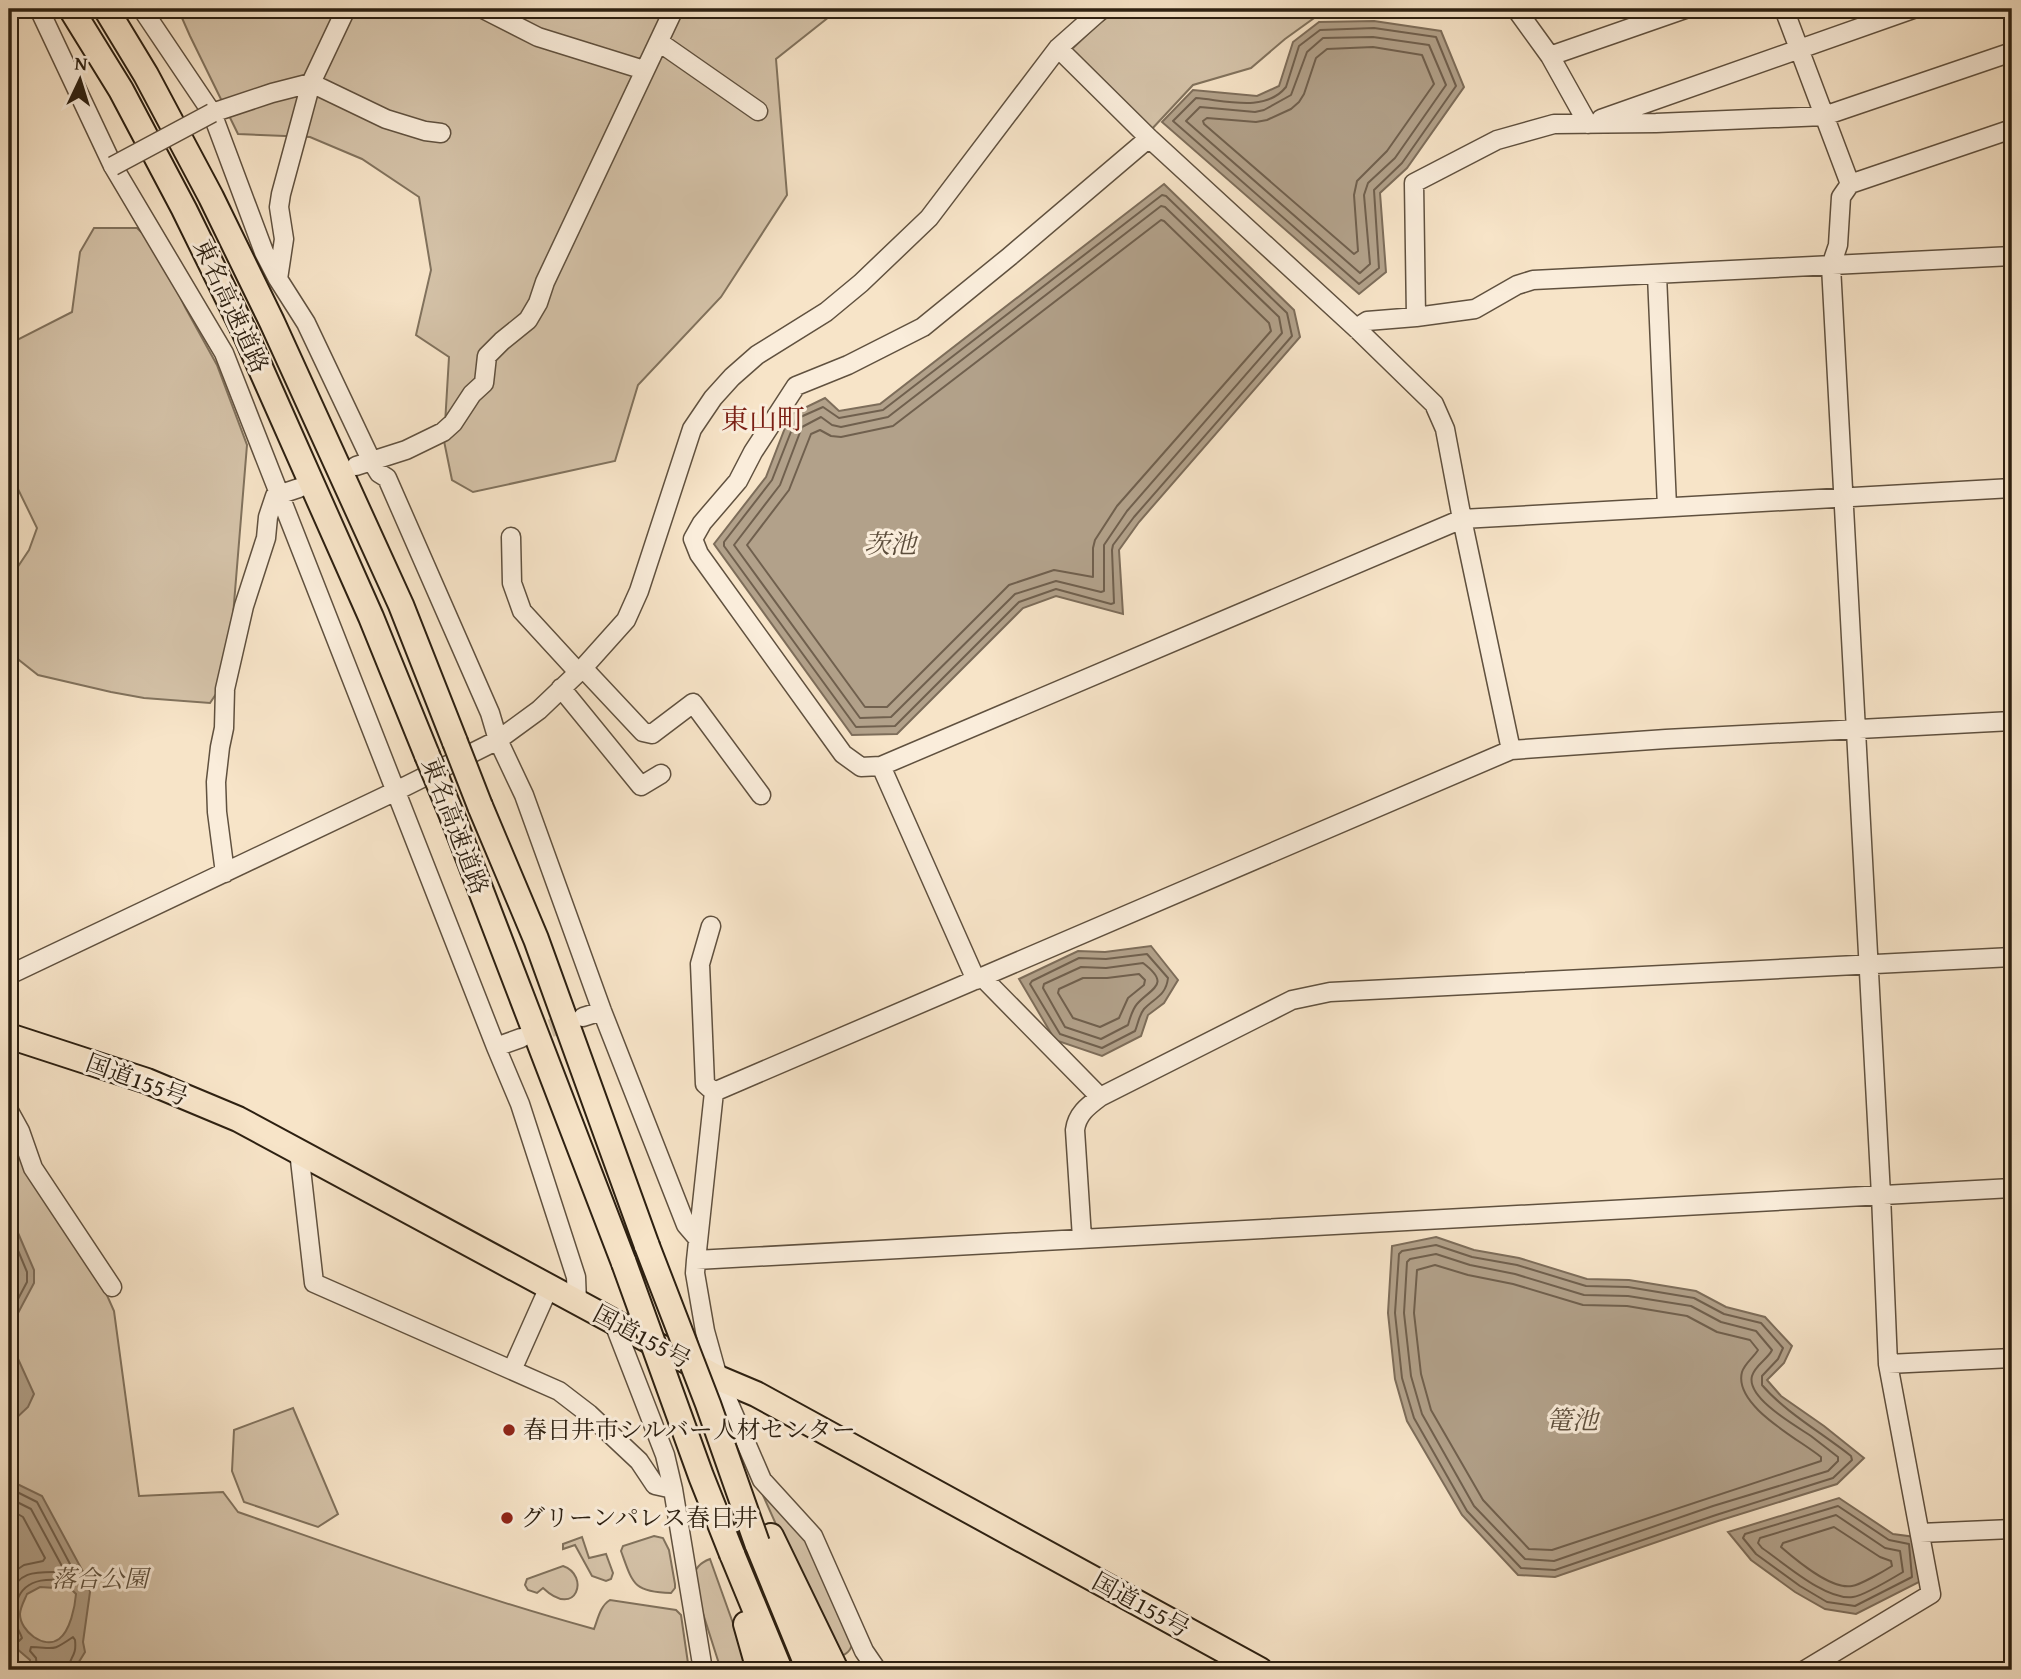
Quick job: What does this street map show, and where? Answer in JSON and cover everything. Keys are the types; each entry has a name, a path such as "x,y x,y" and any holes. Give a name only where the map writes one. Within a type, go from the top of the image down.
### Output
{"highway":[{"name":"東名高速道路","path":"71,9 121,90 184,209 244,331 371,617 453,818 624,1264 701,1476 780,1670"},
{"name":"東名高速道路","path":"106,9 146,75 211,197 272,322 401,606 536,939 647,1246 764,1539 809,1670"},
{"name":"国道155号","path":"9,1036 147,1081 239,1119 718,1378 756,1394 1260,1670"},
{"path":"764,1539 837,1667"},
{"path":"732,1553 740,1602 759,1670"}],"street":[{"path":"39,9 113,166 224,353 520,1104 576,1277 577,1302"},
{"path":"142,9 212,113 264,252 306,323 364,463 387,478 524,795 602,1011 686,1225 698,1238"},
{"path":"278,279 284,239 279,207 281,194 310,83 346,9"},
{"path":"483,9 538,37 644,70"},
{"path":"364,463 406,450 443,432 453,423 472,394 484,383 487,356 528,320 674,9"},
{"path":"9,975 498,740 539,710 625,620 639,591 692,429 713,398 757,355 826,312 861,283 929,218 1058,48 1102,9"},
{"path":"1516,9 1550,56 1588,124"},
{"path":"1550,56 1685,9"},
{"path":"1784,9 1850,184"},
{"path":"1588,124 1913,9"},
{"path":"659,42 758,111"},
{"path":"1058,48 1149,138 1356,328 1434,404 1445,429 1511,750"},
{"path":"1416,317 1414,183 1497,140 1554,124 1825,116 2012,52"},
{"path":"113,166 212,113 310,83 386,119 441,133"},
{"path":"1805,1670 1931,1594 1888,1364 1831,266 1838,245 1841,197 1850,184 2012,129"},
{"path":"1149,138 923,327 848,365 796,386 738,481 702,523 692,539 699,554 843,754 861,767 881,766 1462,519 2012,488"},
{"path":"1356,328 1367,321 1475,309 1517,285 1533,280 2012,256"},
{"path":"1657,275 1667,507"},
{"path":"225,873 216,782 225,728 225,689 244,606 266,538 268,517 275,496 299,488"},
{"path":"511,537 512,583 522,611 643,732 652,734 693,703 761,795"},
{"path":"561,688 641,786 661,774"},
{"path":"714,1092 1511,750 1666,739 2012,722"},
{"path":"881,766 979,978 1100,1097"},
{"path":"711,926 699,964 705,1084 714,1092"},
{"path":"1082,1238 1075,1130 1076,1121 1086,1107 1100,1097 1292,1000 1330,992 2012,957"},
{"path":"583,1017 602,1011"},
{"path":"496,1047 521,1038"},
{"path":"714,1092 695,1273 705,1331 718,1378 762,1480 813,1536 863,1651 877,1670"},
{"path":"9,1111 20,1131 33,1168 112,1287"},
{"path":"299,1151 314,1283 559,1391 589,1414 639,1461 655,1485 673,1489"},
{"path":"696,1260 2012,1188"},
{"path":"512,1370 549,1287"},
{"path":"613,1321 665,1455 703,1670"},
{"path":"1888,1364 2012,1358"},
{"path":"1920,1533 2012,1529"},
{"path":"837,1667 863,1651"}],"green space":[{"path":"178,9 839,9 776,59 787,195 721,297 638,385 615,461 473,492 452,480 444,441 449,357 416,335 431,270 419,197 362,159 310,137 238,134"},
{"path":"1119,9 1353,9 1317,16 1251,68 1193,85 1150,131 1071,50 1097,25"},
{"path":"94,228 137,228 156,246 217,365 247,445 231,640 222,685 210,703 144,698 38,675 14,656 9,648 9,580 29,550 37,528 17,487 9,484 9,344 72,312 80,252"},
{"name":"落合公園","path":"9,1125 102,1284 114,1311 139,1496 223,1492 238,1512 459,1588 594,1629 602,1609 610,1600 676,1610 681,1615 689,1670 9,1670"},
{"path":"293,1408 338,1514 318,1527 244,1502 232,1471 234,1430"},
{"path":"758,1484 806,1534 853,1639 848,1652 836,1659"},
{"path":"654,1536 663,1538 669,1550 675,1584 671,1593 649,1591 636,1584 621,1551 623,1546"},
{"path":"582,1537 589,1558 606,1554 613,1573 611,1579 606,1581 592,1576 575,1545 563,1549 563,1544"},
{"path":"710,1559 748,1670 721,1670 692,1579 698,1566"},
{"path":"563,1566 571,1571 578,1585 571,1597 555,1597 543,1588 537,1593 528,1590 525,1585 527,1579"}],"water":[{"path":"1374,21 1441,31 1464,87 1407,168 1380,193 1386,272 1359,294 1162,122 1193,90 1257,96 1279,86 1293,42 1319,22"},
{"name":"茨池","path":"1164,184 1294,310 1300,337 1139,522 1119,550 1123,614 1056,596 1023,608 897,734 852,735 714,544 766,477 790,415 825,398 839,411 880,404"},
{"path":"1151,946 1178,980 1164,1003 1148,1015 1141,1036 1102,1056 1055,1040 1019,979 1078,951 1105,952"},
{"path":"9,1212 34,1270 34,1283 9,1330"},
{"name":"篭池","path":"1436,1237 1474,1250 1519,1258 1587,1279 1629,1280 1696,1291 1726,1307 1765,1317 1792,1346 1784,1363 1767,1380 1781,1396 1864,1458 1837,1484 1718,1521 1555,1577 1518,1575 1462,1515 1407,1421 1395,1379 1388,1313 1392,1246"},
{"path":"9,1339 34,1394 28,1407 9,1425"},
{"path":"9,1480 42,1496 87,1579 90,1592 83,1642 85,1652 74,1670 30,1670 30,1660 9,1642","holes":["40,1587 71,1589 76,1594 69,1625 63,1635 53,1642 47,1642 28,1632 20,1614 27,1594"]},
{"path":"1839,1498 1893,1534 1915,1537 1921,1581 1856,1614 1825,1609 1795,1592 1751,1560 1728,1532"}],"tunnel":[{"path":"525,1037 578,1019"}],"place":[{"name":"春日井市シルバー人材センター","path":"509,1430"},
{"name":"グリーンパレス春日井","path":"507,1518"}],"district":[{"name":"東山町","path":"763,419"}]}
